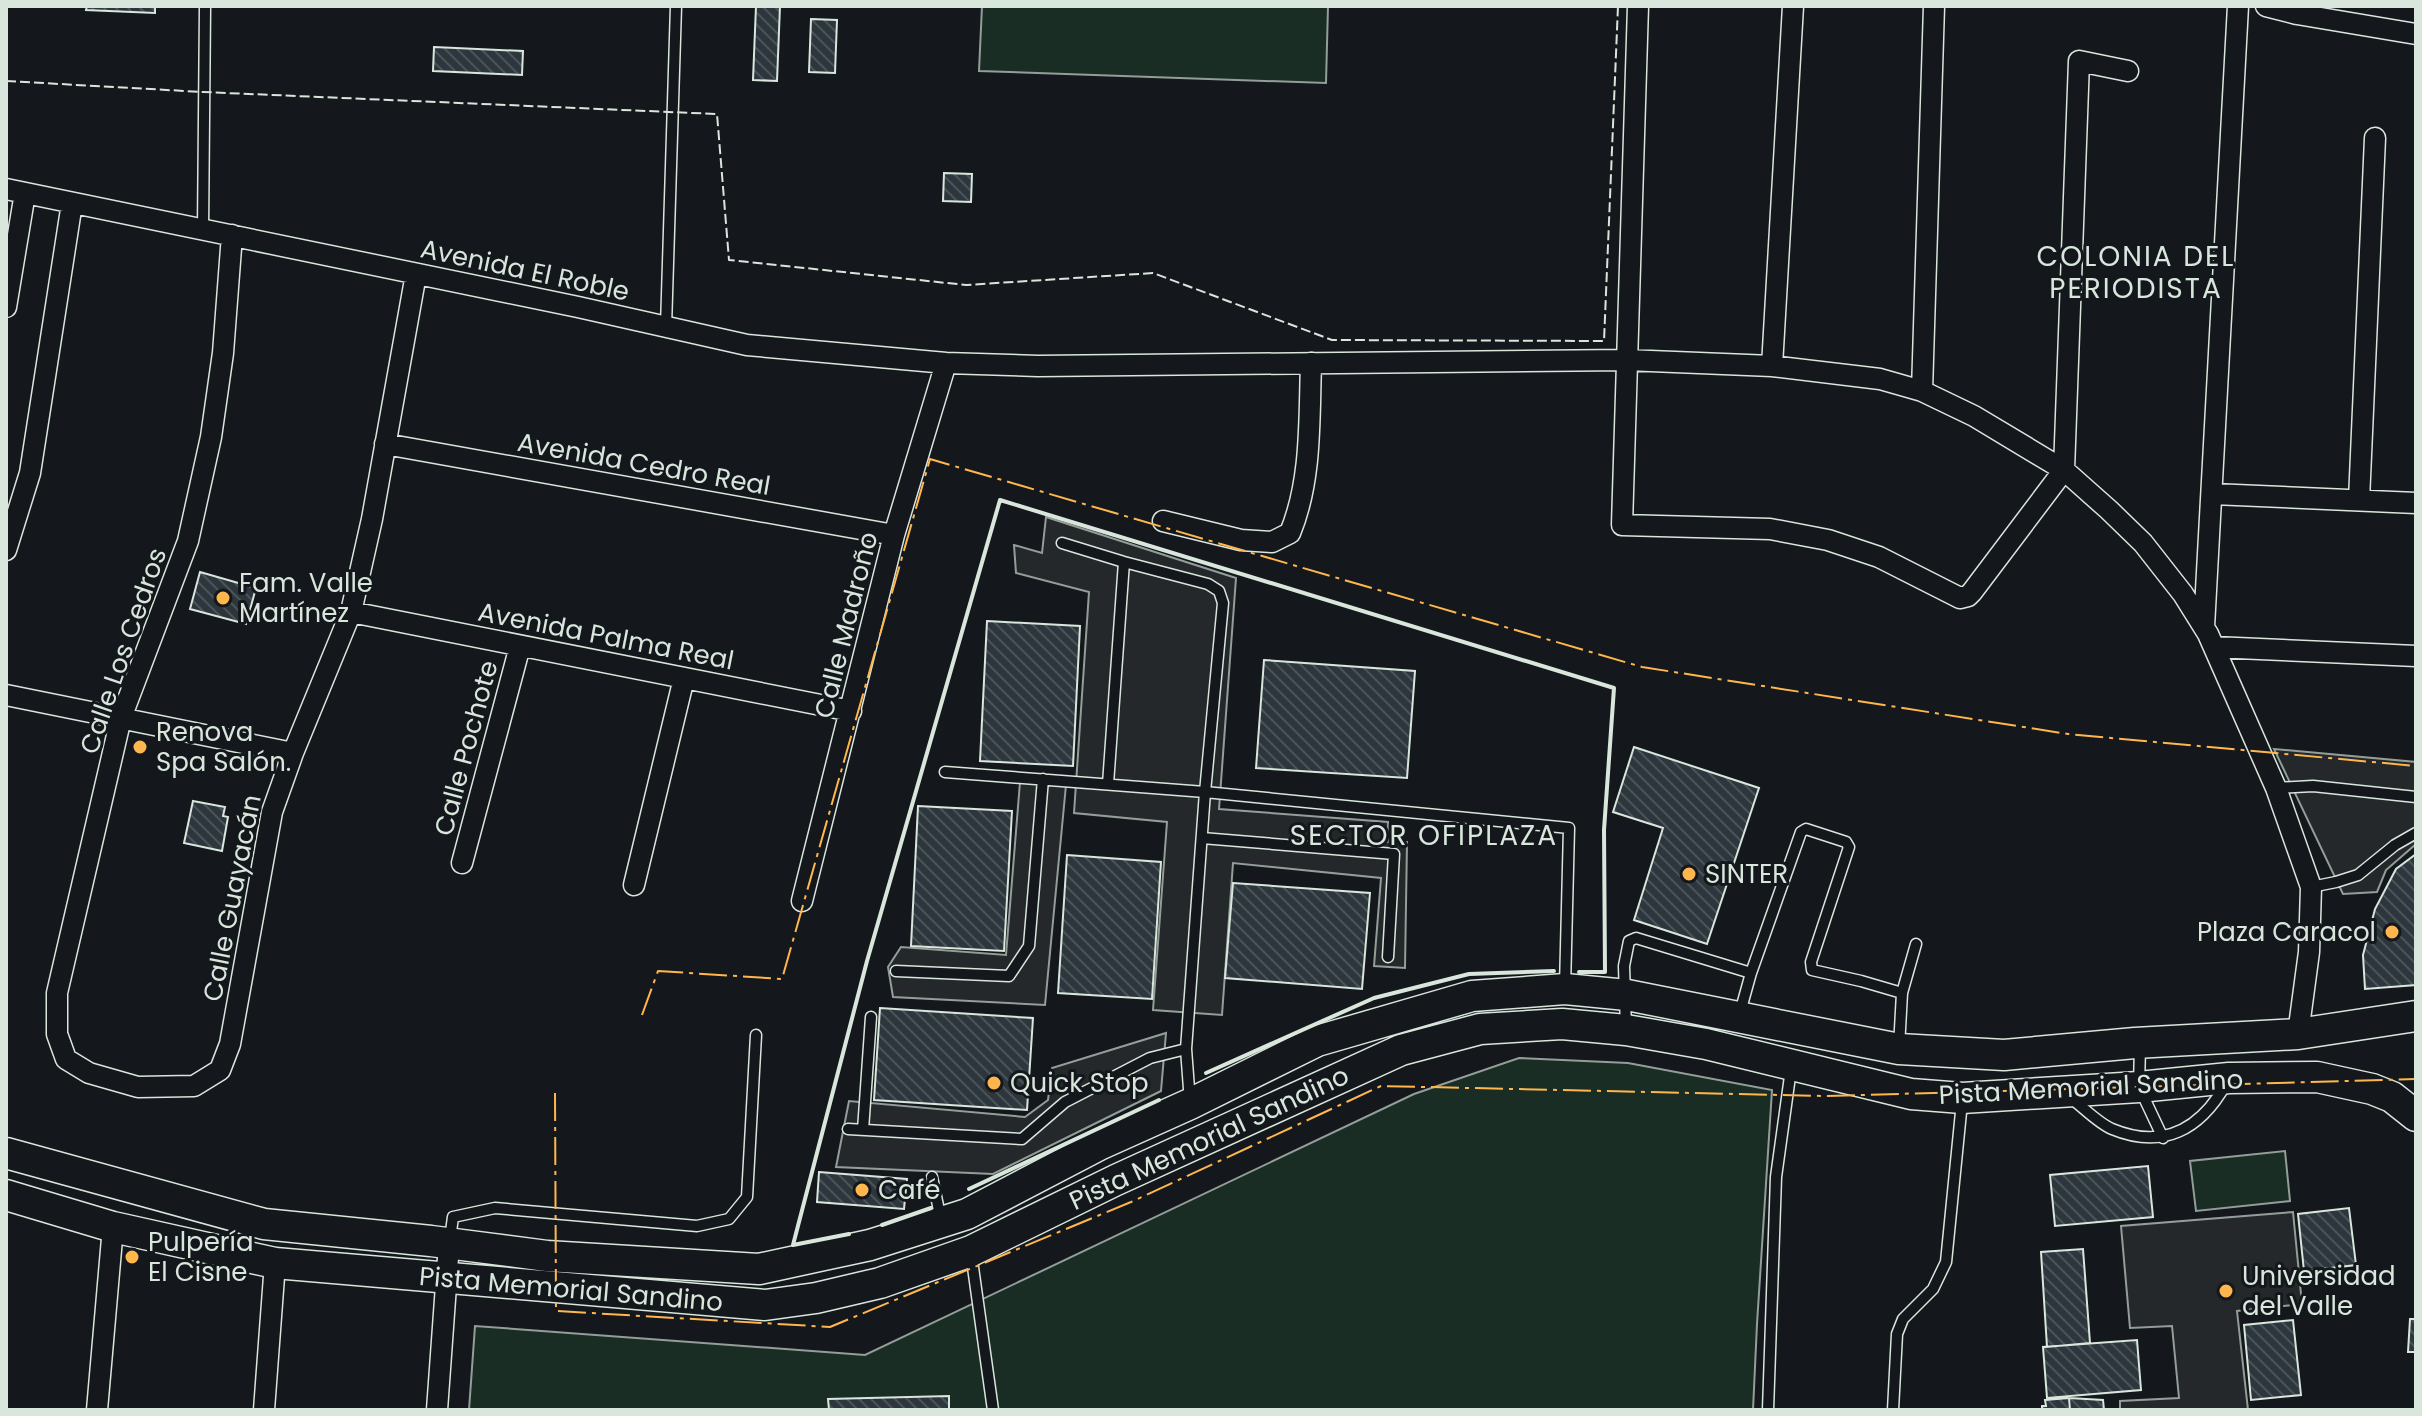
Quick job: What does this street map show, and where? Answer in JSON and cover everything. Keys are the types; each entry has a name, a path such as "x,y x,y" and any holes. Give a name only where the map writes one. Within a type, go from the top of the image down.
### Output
{"main road":[{"name":"Pista Memorial Sandino","path":"6,1153 264,1224 547,1256 759,1269 870,1245 967,1214 1101,1144 1317,1041 1472,996 1565,989 1627,995 1899,1049 2004,1055 2298,1034 2416,1016"},
{"name":"Pista Memorial Sandino","path":"6,1195 113,1227 275,1263 765,1305 816,1298 880,1283 971,1251 1116,1180 1401,1050 1480,1029 1562,1024 1626,1030 1792,1063 1911,1094 1962,1098 2229,1078 2317,1077 2392,1097 2416,1116"},
{"path":"1116,1180 1128,1162 1183,1133 1189,1122 1190,1104 1222,1113 1237,1111 1277,1093 1308,1091"}],"street":[{"path":"1638,6 1622,525 1770,529 1828,540 1879,557 1955,597 1964,598 1972,592 2064,470 2079,61 2128,71"},
{"path":"1772,366 1793,6"},
{"path":"1922,391 1934,6"},
{"path":"2204,627 2238,6"},
{"path":"2266,6 2416,34"},
{"path":"2359,500 2375,138"},
{"name":"Avenida El Roble","path":"15,191 747,345 946,363 1038,366 1626,360 1772,366 1860,375 1922,391 1974,416 2064,470 2143,543 2180,591 2214,647 2276,788 2311,887"},
{"path":"6,307 15,191"},
{"path":"6,550 30,473 72,203"},
{"name":"Calle Los Cedros","path":"220,1070 194,1086 138,1087 89,1073 66,1059 57,1034 57,993 121,718 188,541 211,437 223,353 232,235"},
{"name":"Calle Guayacán","path":"220,1070 230,1044 272,812 351,612 372,519 416,274"},
{"name":"Calle Madroño","path":"802,901 894,535 946,363"},
{"path":"1163,521 1241,540 1272,542 1290,533 1300,510 1308,448 1311,363"},
{"name":"Avenida Cedro Real","path":"385,444 894,535"},
{"path":"2213,494 2416,503"},
{"path":"2180,591 2198,593 2207,581"},
{"name":"Avenida Palma Real","path":"351,612 851,711"},
{"name":"Calle Pochote","path":"462,863 520,646"},
{"path":"2214,647 2416,656"},
{"path":"634,885 684,678"},
{"path":"6,695 293,753"},
{"path":"2298,1034 2309,952 2311,887"},
{"path":"97,1410 113,1227"},
{"path":"437,1410 449,1244"},
{"path":"264,1410 275,1263"}],"lane":[{"path":"203,230 205,6"},
{"path":"666,327 676,6"},
{"path":"1062,543 1208,584 1219,591 1223,603 1186,1049 1190,1104"},
{"path":"1108,784 1124,562"},
{"path":"945,772 1205,792 1569,828 1565,989"},
{"path":"896,971 1009,976 1029,946 1043,779"},
{"path":"2276,788 2313,786 2416,797"},
{"path":"1739,1018 1751,973 1801,832 1806,829 1846,842 1849,847 1811,962 1812,970 1902,993"},
{"path":"2311,887 2358,875 2395,845 2416,833"},
{"path":"1202,838 1394,854 1388,957"},
{"path":"1626,1030 1624,966 1629,941 1636,938 1751,973"},
{"path":"1899,1049 1902,993 1916,944"},
{"path":"863,1130 871,1017"},
{"path":"449,1244 453,1217 495,1208 697,1226 729,1219 747,1197 756,1035"},
{"path":"2140,1043 2139,1087 2163,1138"},
{"path":"848,1129 1022,1139 1065,1102 1150,1058 1186,1049"},
{"path":"1768,1410 1776,1177 1792,1063"},
{"path":"2061,1090 2110,1128 2149,1138 2163,1138 2184,1130 2204,1115 2229,1078"},
{"path":"1893,1410 1897,1334 1903,1319 1933,1289 1946,1262 1962,1098"},
{"path":"932,1177 941,1222"},
{"path":"971,1251 993,1410"}],"green space":[{"path":"982,6 1328,6 1326,83 979,71"},
{"path":"1519,1058 1628,1063 1772,1090 1753,1410 469,1410 475,1326 865,1355 1414,1094"},
{"path":"2285,1151 2290,1201 2196,1211 2190,1161"}],"shaded area":[{"path":"1046,517 1236,578 1219,809 1388,822 1388,842 1407,842 1405,968 1374,966 1381,878 1233,863 1222,1015 1153,1010 1167,822 1074,813 1089,592 1016,573 1014,545 1042,553"},
{"path":"2274,749 2416,762 2416,844 2386,870 2377,892 2343,894"},
{"path":"1020,782 1066,785 1045,1005 893,997 888,967 901,947 1006,955"},
{"path":"1166,1033 1161,1091 993,1174 836,1167 849,1101 1025,1117 1048,1100 1052,1068"},
{"path":"2293,1212 2302,1304 2237,1311 2248,1410 2120,1410 2120,1401 2179,1398 2172,1326 2130,1328 2121,1226"}],"building":[{"path":"87,6 155,6 155,13 86,10"},
{"path":"756,6 780,6 777,81 753,80"},
{"path":"811,19 837,20 835,73 809,72"},
{"path":"434,47 523,51 522,75 433,71"},
{"path":"944,173 972,174 971,202 943,201"},
{"name":"Fam. Valle Martínez","path":"200,572 256,588 246,624 190,609"},
{"path":"987,621 1080,626 1073,766 980,761"},
{"path":"1264,660 1415,671 1407,778 1256,768"},
{"name":"SINTER","path":"1634,747 1759,788 1707,944 1634,920 1663,828 1613,812"},
{"path":"193,801 225,807 223,816 228,817 222,851 184,843"},
{"path":"918,806 1012,811 1004,951 911,946"},
{"name":"Plaza Caracol","path":"2416,854 2416,985 2365,989 2363,955 2375,909 2396,869"},
{"path":"1067,855 1161,862 1152,999 1058,993"},
{"path":"1233,883 1370,893 1362,989 1225,978"},
{"path":"880,1008 1033,1018 1027,1110 874,1100"},
{"path":"2148,1166 2153,1217 2055,1226 2050,1175"},
{"name":"Café","path":"819,1172 907,1179 904,1209 817,1202"},
{"path":"2349,1208 2356,1265 2304,1271 2298,1214"},
{"path":"2083,1249 2090,1343 2047,1347 2041,1252"},
{"path":"2410,1319 2416,1319 2416,1352 2408,1352"},
{"path":"2293,1320 2301,1395 2251,1400 2244,1325"},
{"path":"2137,1340 2141,1390 2047,1398 2043,1347"},
{"path":"949,1396 949,1410 829,1410 828,1399"},
{"path":"2069,1398 2070,1410 2042,1410 2042,1406 2046,1406 2045,1400"},
{"path":"2069,1398 2103,1400 2104,1410 2070,1410"}],"fence":[{"path":"6,81 717,114 729,260 966,285 1153,273 1332,340 1604,341 1618,6"}],"wall":[{"path":"849,1234 793,1245 867,961 1000,500 1614,688 1604,830 1605,972 1579,972"},
{"path":"1206,1073 1374,998 1469,974 1554,971"},
{"path":"969,1189 1159,1100"},
{"path":"882,1225 931,1208"}],"power":[{"path":"642,1015 658,971 782,979 930,459 1642,667 2068,734 2416,766"},
{"path":"555,1093 556,1311 830,1327 1131,1202 1381,1086 1826,1096 2416,1079"}],"place":[{"name":"Fam. Valle Martínez","path":"223,598"},
{"name":"Renova Spa Salón.","path":"140,747"},
{"name":"SINTER","path":"1689,874"},
{"name":"Plaza Caracol","path":"2392,932"},
{"name":"Quick Stop","path":"994,1083"},
{"name":"Café","path":"862,1190"},
{"name":"Pulpería El Cisne","path":"132,1257"},
{"name":"Universidad del Valle","path":"2226,1291"}],"district":[{"name":"COLONIA DEL PERIODISTA","path":"2136,272"},
{"name":"SECTOR OFIPLAZA","path":"1424,835"}]}
